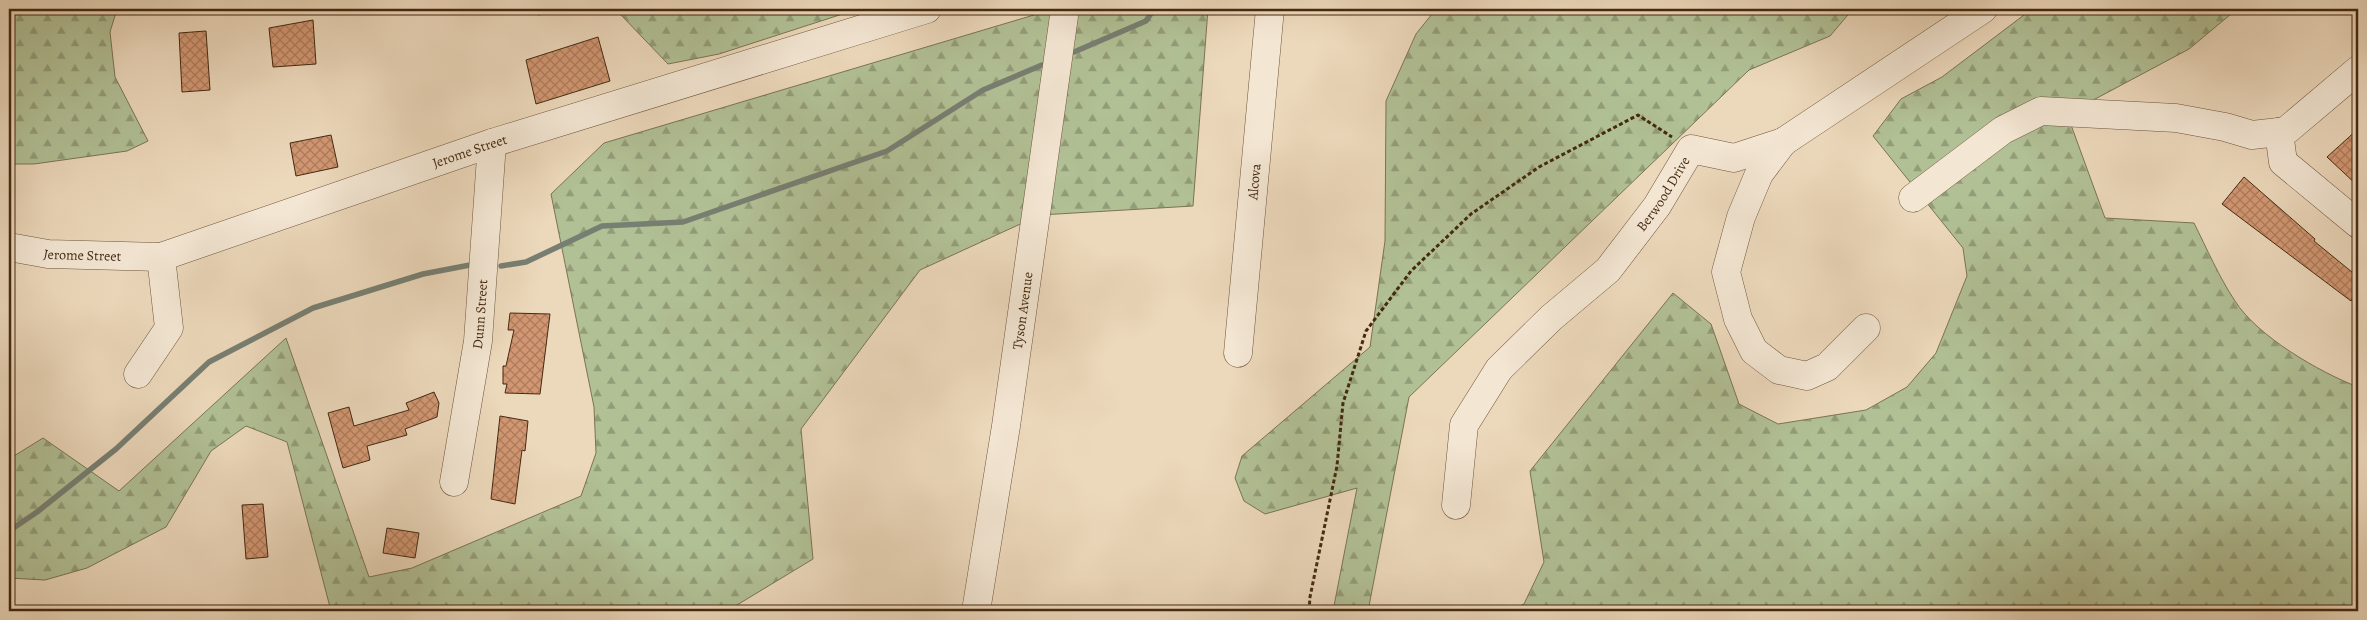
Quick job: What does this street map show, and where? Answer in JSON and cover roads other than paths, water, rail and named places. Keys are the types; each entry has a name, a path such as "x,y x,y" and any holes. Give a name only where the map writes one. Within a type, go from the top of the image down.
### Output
{"street":[{"name":"Jerome Street","path":"9,247 48,254 161,256 492,144 926,9"},
{"name":"Tyson Avenue","path":"976,611 1006,426 1065,9"},
{"name":"Alcova","path":"1238,353 1270,9"},
{"name":"Berwood Drive","path":"1456,505 1464,425 1499,369 1551,318 1608,270 1657,206 1691,150 1734,158 1783,142 1983,9"},
{"path":"1913,198 2003,130 2041,112 2176,118 2225,127 2252,135 2279,132 2287,130 2358,70"},
{"path":"2279,132 2283,162 2358,224"},
{"path":"1783,142 1759,174 1741,217 1726,272 1738,320 1754,352 1779,370 1807,376 1827,367 1866,328"},
{"name":"Dunn Street","path":"454,482 478,341 492,144"},
{"path":"138,374 169,328 161,256"}],"waterway":[{"path":"1074,52 1146,21 1154,9"},
{"path":"501,266 526,262 602,226 683,222 887,151 983,90 1042,65"},
{"path":"9,531 37,512 116,449 209,362 313,308 423,274 470,265"}]}
